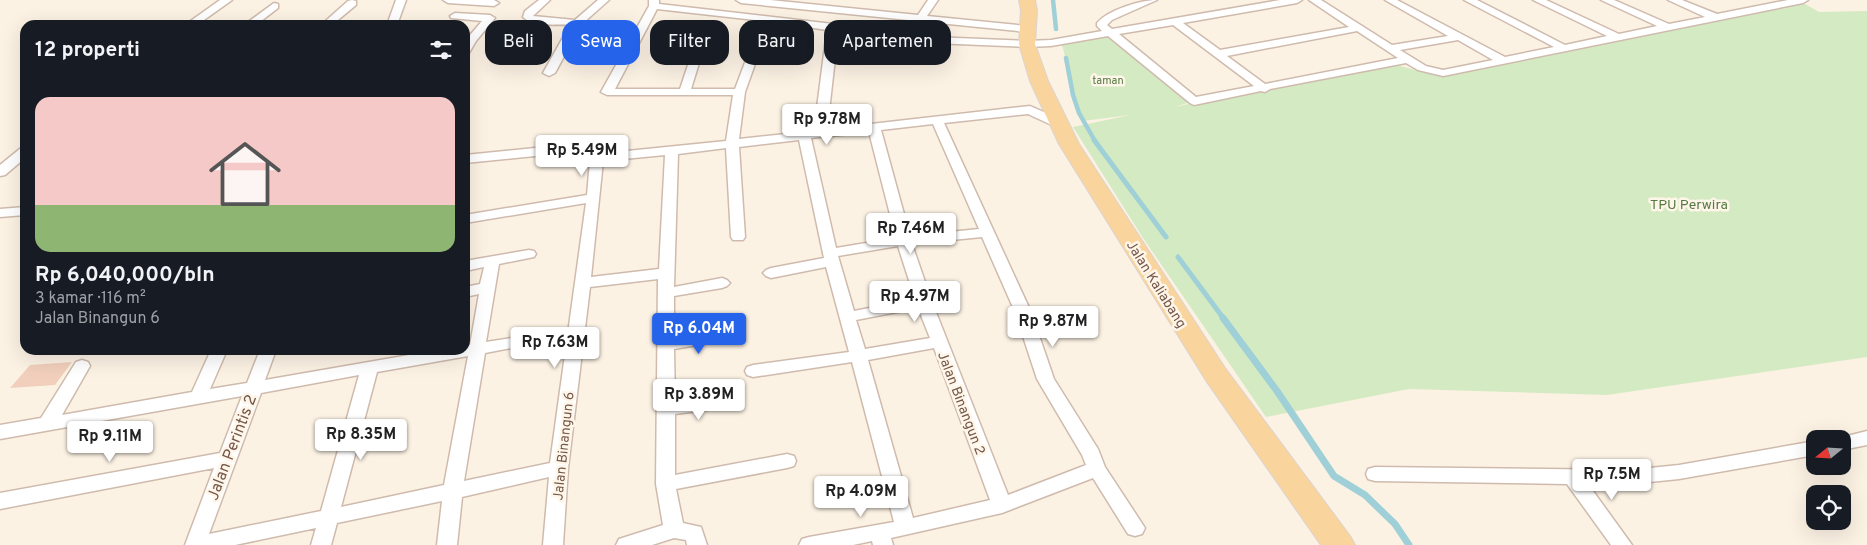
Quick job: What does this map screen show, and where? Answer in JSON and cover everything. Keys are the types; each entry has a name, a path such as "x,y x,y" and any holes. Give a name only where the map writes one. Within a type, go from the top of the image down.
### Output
{"main road":[{"name":"Jalan Kaliabang","path":"1027,0 1036,37 1039,81 1068,144 1216,375 1339,545"}],"street":[{"path":"197,20 227,0"},
{"path":"394,20 401,0"},
{"path":"448,0 494,3"},
{"path":"545,0 529,13 528,17 562,22"},
{"path":"581,20 604,0"},
{"path":"742,0 920,19 1036,37"},
{"path":"920,19 933,0"},
{"path":"1152,0 1108,18 1102,23 1105,30 1194,101 1265,89 1408,59"},
{"path":"1105,30 1255,0"},
{"path":"951,38 1036,37 1078,34 1174,21 1296,0"},
{"path":"1314,0 1422,68 1443,73 1803,0"},
{"path":"1390,0 1502,60"},
{"path":"1469,0 1563,48"},
{"path":"1538,0 1617,37"},
{"path":"1606,0 1667,27"},
{"path":"1673,0 1715,18"},
{"path":"1742,0 1762,8"},
{"path":"332,20 352,3"},
{"path":"739,92 607,92 654,3 824,26"},
{"path":"256,20 274,6"},
{"path":"455,16 490,18 470,40"},
{"path":"738,238 732,144 739,92 760,36 771,19"},
{"path":"1174,21 1265,89"},
{"path":"1219,54 1358,28"},
{"path":"1391,48 1459,37"},
{"path":"549,73 562,50"},
{"path":"684,92 693,65"},
{"path":"820,134 828,65"},
{"path":"470,158 535,152 556,152 597,158 1030,110 1060,124"},
{"path":"937,120 1023,312 1046,378 1091,454 1097,469 1135,528"},
{"name":"Jalan Binangun 2","path":"874,127 904,241 924,302 1002,505"},
{"path":"804,136 857,356 906,528"},
{"path":"672,151 666,273 666,484 674,530"},
{"path":"0,172 20,155"},
{"name":"Jalan Binangun 6","path":"553,545 559,468 594,198 597,158"},
{"path":"470,218 594,198"},
{"path":"0,213 20,212"},
{"path":"771,273 904,241 988,232"},
{"path":"470,265 529,254"},
{"path":"447,545 453,490 492,261"},
{"path":"582,283 666,273"},
{"path":"666,293 722,283"},
{"path":"470,291 487,288"},
{"path":"847,317 924,302"},
{"path":"666,344 727,335"},
{"path":"753,371 938,342"},
{"path":"470,350 511,343"},
{"path":"198,398 217,355"},
{"name":"Jalan Perintis 2","path":"195,545 266,355"},
{"path":"0,432 441,355"},
{"path":"47,424 82,366"},
{"path":"321,545 370,367"},
{"path":"666,408 729,401"},
{"path":"1375,474 1630,477 1679,472 1806,450"},
{"path":"0,501 226,459"},
{"path":"666,484 787,461"},
{"path":"195,545 252,539 328,517 559,468"},
{"path":"809,545 881,539 906,528 1002,505 1097,469"},
{"path":"1573,477 1622,545"},
{"path":"626,545 674,530 694,533 697,545"}],"green space":[{"name":"TPU Perwira","path":"1790,0 1798,0 1819,12 1867,11 1867,357 1607,395 1409,389 1266,417 1143,238 1073,127 1130,115 1083,121 1072,92 1061,42 1109,33 1194,101 1174,107 1388,63 1443,77"}],"building":[{"path":"72,362 55,385 10,388 30,365"}],"waterway":[{"path":"1053,0 1056,29"},
{"path":"1066,58 1073,95 1079,113 1095,141"},
{"path":"1094,140 1166,237"},
{"path":"1178,257 1224,319"},
{"path":"1223,318 1277,391 1334,476 1365,495 1395,524 1409,545"}],"park label":[{"name":"taman","path":"1108,80"}]}
